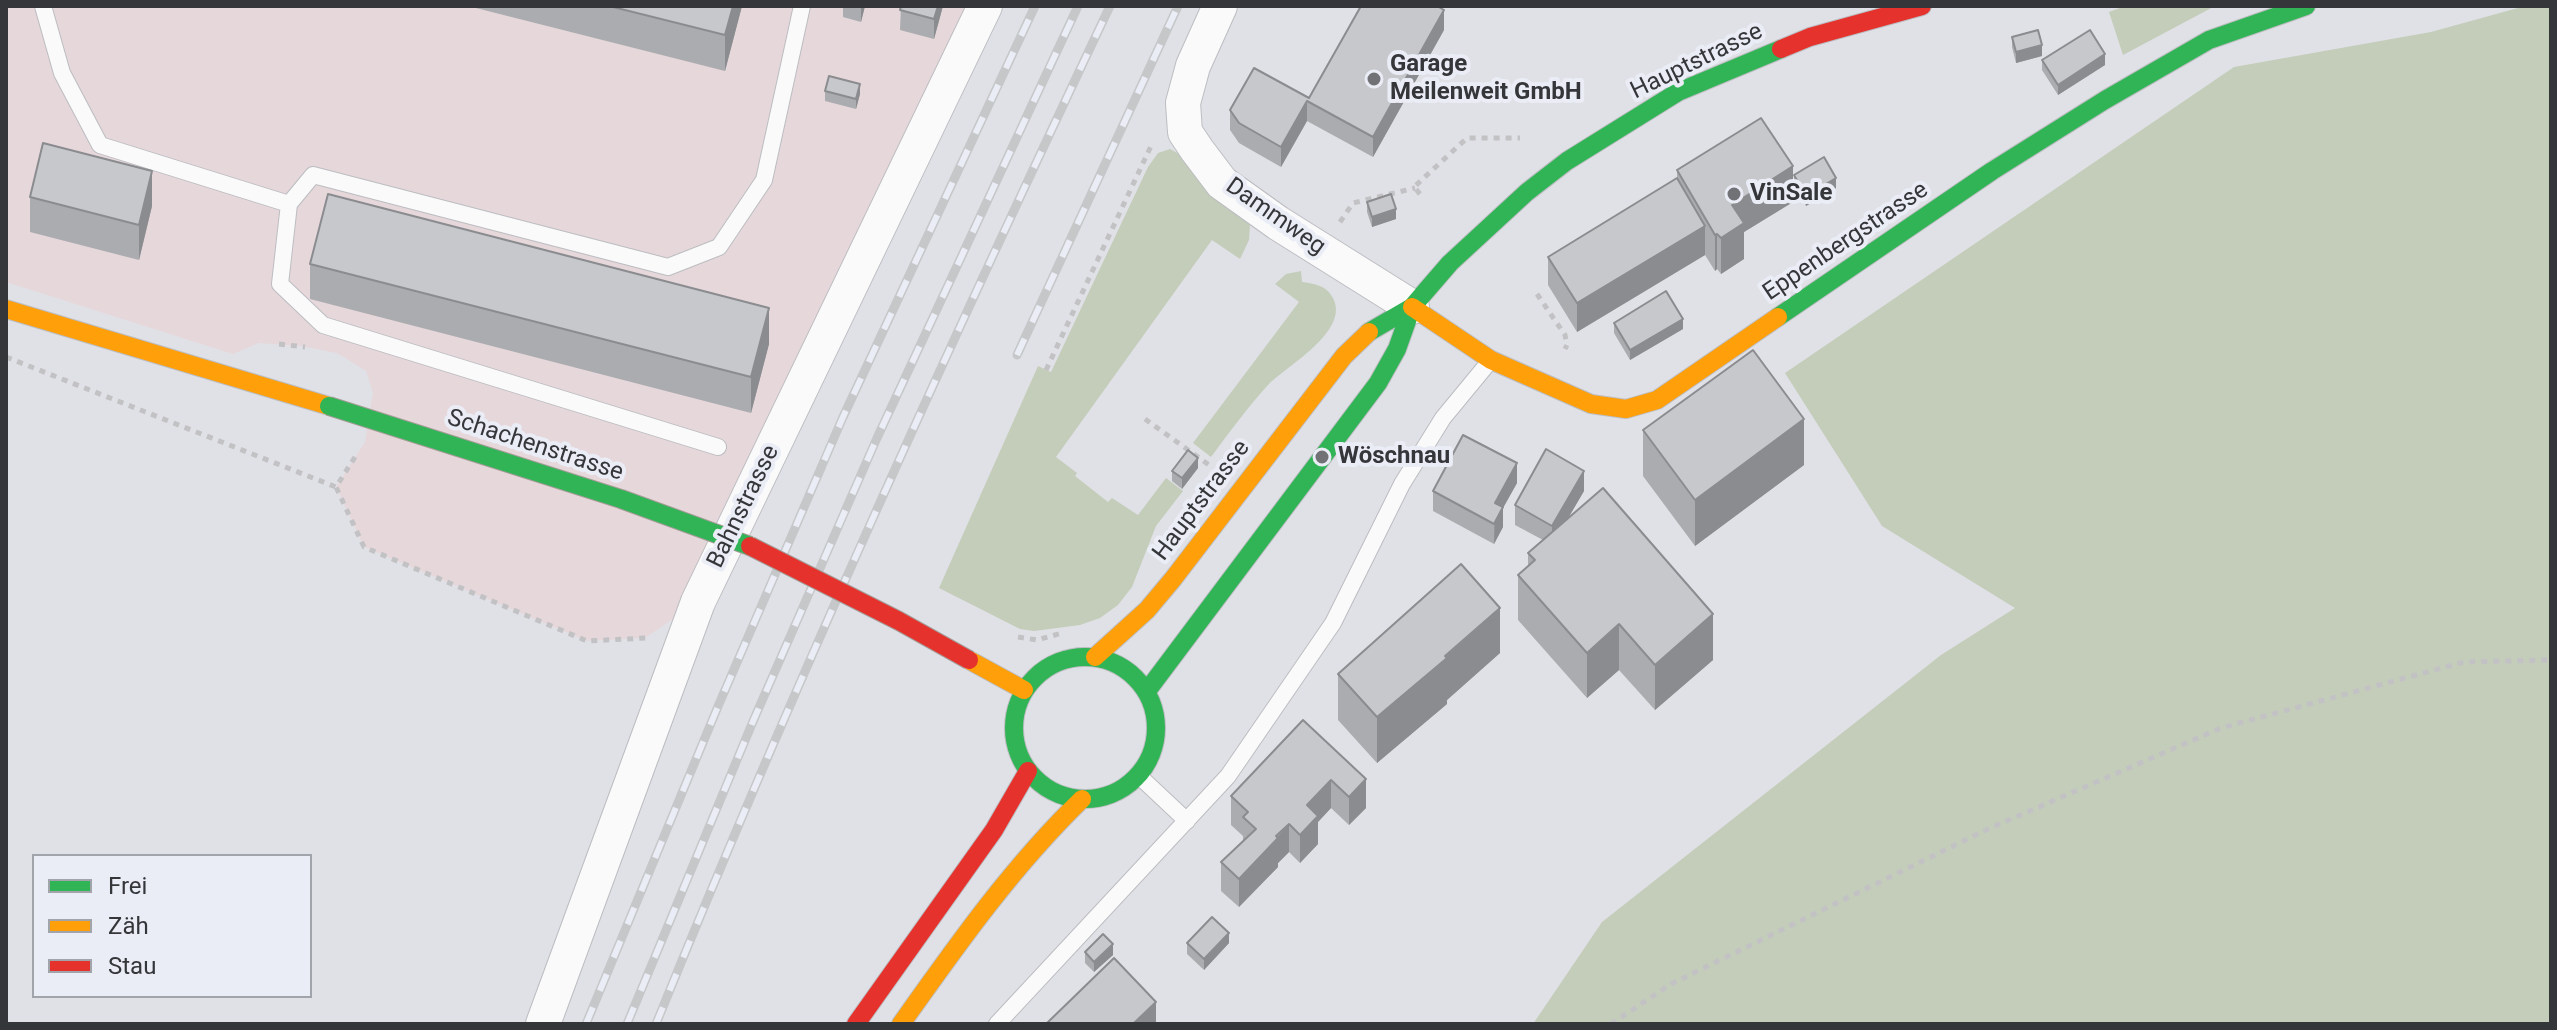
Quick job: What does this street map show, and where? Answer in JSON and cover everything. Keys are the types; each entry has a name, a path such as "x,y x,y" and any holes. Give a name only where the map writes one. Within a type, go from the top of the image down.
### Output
{"main road":[{"name":"Hauptstrasse","path":"1095,657 1147,610 1173,579 1344,356 1371,331 1412,307 1450,263 1527,192 1579,154 1678,92 1810,37 1922,6"},
{"name":"Eppenbergstrasse","path":"1412,307 1491,360 1591,404 1626,409 1657,400 1980,180 2105,100 2209,40 2306,6"},
{"name":"Hauptstrasse","path":"1147,691 1378,383 1397,349 1412,307"},
{"name":"Schachenstrasse","path":"6,309 329,406 621,499 745,544 899,621 1024,690"},
{"path":"1075,657 1095,657 1116,662 1134,675 1147,691 1155,712 1157,734 1151,756 1123,789 1103,797 1082,799 1062,795 1043,786 1028,771 1019,756 1014,722 1024,690 1037,674 1055,663 1075,657"},
{"path":"856,1024 994,830 1028,771"},
{"path":"901,1024 1019,864 1082,799"}],"street":[{"name":"Bahnstrasse","path":"543,1024 698,602 985,6"},
{"path":"1185,132 1183,103 1188,80 1220,6"},
{"name":"Dammweg","path":"1185,132 1222,183 1278,223 1412,307"}],"lane":[{"path":"43,6 62,73 100,145 289,204"},
{"path":"718,447 323,325 280,284 289,204 313,175 668,267 719,247 764,180 802,6"},
{"path":"997,1024 1228,776 1333,623 1402,484 1443,418 1491,360"},
{"path":"1138,775 1187,821"}],"path":[{"path":"1046,370 1150,147 1185,132"},
{"path":"1335,258 1340,222 1353,203 1415,188 1467,138 1520,138"},
{"path":"1415,188 1420,194"},
{"path":"1537,294 1565,335"},
{"path":"273,344 313,348"},
{"path":"6,357 336,487 364,547 587,641 645,638 698,602"},
{"path":"1145,419 1210,466"},
{"path":"336,487 358,453"},
{"path":"1611,1024 1671,984 1974,836 2221,728 2464,662 2551,660"}],"shaded area":[{"path":"6,6 985,6 698,602 645,638 587,641 364,547 336,487 365,442 373,393 366,371 337,353 259,343 233,354 6,282"}],"green space":[{"path":"2125,6 2215,6 2123,55 2109,12"},
{"path":"2525,6 2551,6 2551,1024 1533,1024 1602,922 1941,655 2015,608 1882,526 1785,373 2234,67 2431,32"},
{"path":"1170,149 1181,155 1250,224 1249,240 1240,259 1212,240 1056,457 1108,502 1112,498 1138,515 1166,478 1183,491 1156,526 1132,587 1118,605 1100,618 1080,625 1034,631 1020,629 939,588 1038,366 1051,372 1148,167 1158,153"},
{"path":"1301,271 1302,282 1324,288 1333,298 1336,310 1333,323 1314,346 1268,385 1211,457 1193,443 1299,302 1275,284 1286,274"}],"building":[{"path":"609,6 733,6 725,35"},
{"path":"901,6 938,6 934,19 900,10"},
{"path":"1361,6 1437,6 1444,10 1373,137 1307,101 1281,147 1239,123 1230,110 1254,68 1309,98"},
{"path":"2038,30 2042,45 2016,52 2012,37"},
{"path":"2090,30 2105,54 2058,85 2042,60"},
{"path":"829,76 860,84 856,99 825,91"},
{"path":"1761,118 1793,166 1732,205 1744,223 1721,238 1715,235 1677,170"},
{"path":"43,143 152,171 139,225 30,197"},
{"path":"1824,157 1836,178 1806,196 1794,175"},
{"path":"1677,178 1705,226 1577,303 1548,257"},
{"path":"328,194 769,308 751,377 310,264"},
{"path":"1391,194 1396,209 1372,217 1367,202"},
{"path":"1666,291 1683,319 1630,350 1614,323"},
{"path":"1753,350 1804,419 1695,500 1643,430"},
{"path":"1463,435 1517,463 1495,503 1503,507 1494,524 1433,491"},
{"path":"1546,449 1584,471 1552,526 1515,505"},
{"path":"1188,450 1198,458 1182,478 1172,471"},
{"path":"1603,488 1713,614 1655,665 1619,624 1587,653 1518,575 1535,560 1528,553"},
{"path":"1461,564 1500,608 1377,717 1338,674"},
{"path":"1303,720 1366,779 1349,797 1331,780 1307,805 1318,816 1300,835 1289,824 1239,879 1221,862 1256,829 1243,817 1248,812 1231,796"},
{"path":"1212,917 1229,933 1204,959 1187,943"},
{"path":"1103,934 1113,944 1094,962 1085,952"},
{"path":"1114,958 1156,1002 1133,1024 1046,1024"}],"railway":[{"path":"586,1024 843,417 1035,6"},
{"path":"627,1024 754,719 877,438 1078,6"},
{"path":"656,1024 876,512 1110,6"},
{"path":"1017,355 1178,6"}],"traffic: fast":[{"path":"1778,317 1992,171 2105,100 2209,40 2306,6"},
{"path":"1369,332 1412,307 1450,263 1527,192 1567,161 1678,92 1781,49"},
{"path":"1147,691 1378,383 1397,349 1412,307"},
{"path":"329,406 621,499 750,546"},
{"path":"1085,657 1112,662 1135,678 1151,701 1156,728 1151,755 1135,778 1112,794 1085,799 1058,794 1035,778 1019,755 1014,728 1019,701 1035,678 1058,662 1085,657"}],"traffic: slow":[{"path":"1412,307 1491,360 1591,404 1626,409 1657,400 1778,317"},
{"path":"6,309 329,406"},
{"path":"1095,657 1147,610 1344,356 1369,332"},
{"path":"969,660 1024,690"},
{"path":"901,1024 1009,879 1082,799"}],"traffic: jam":[{"path":"1781,49 1810,37 1922,6"},
{"path":"750,546 969,660"},
{"path":"856,1024 994,830 1028,771"}],"place":[{"name":"Garage Meilenweit GmbH","path":"1374,79"},
{"name":"VinSale","path":"1734,194"},
{"name":"Wöschnau","path":"1322,457"}]}
